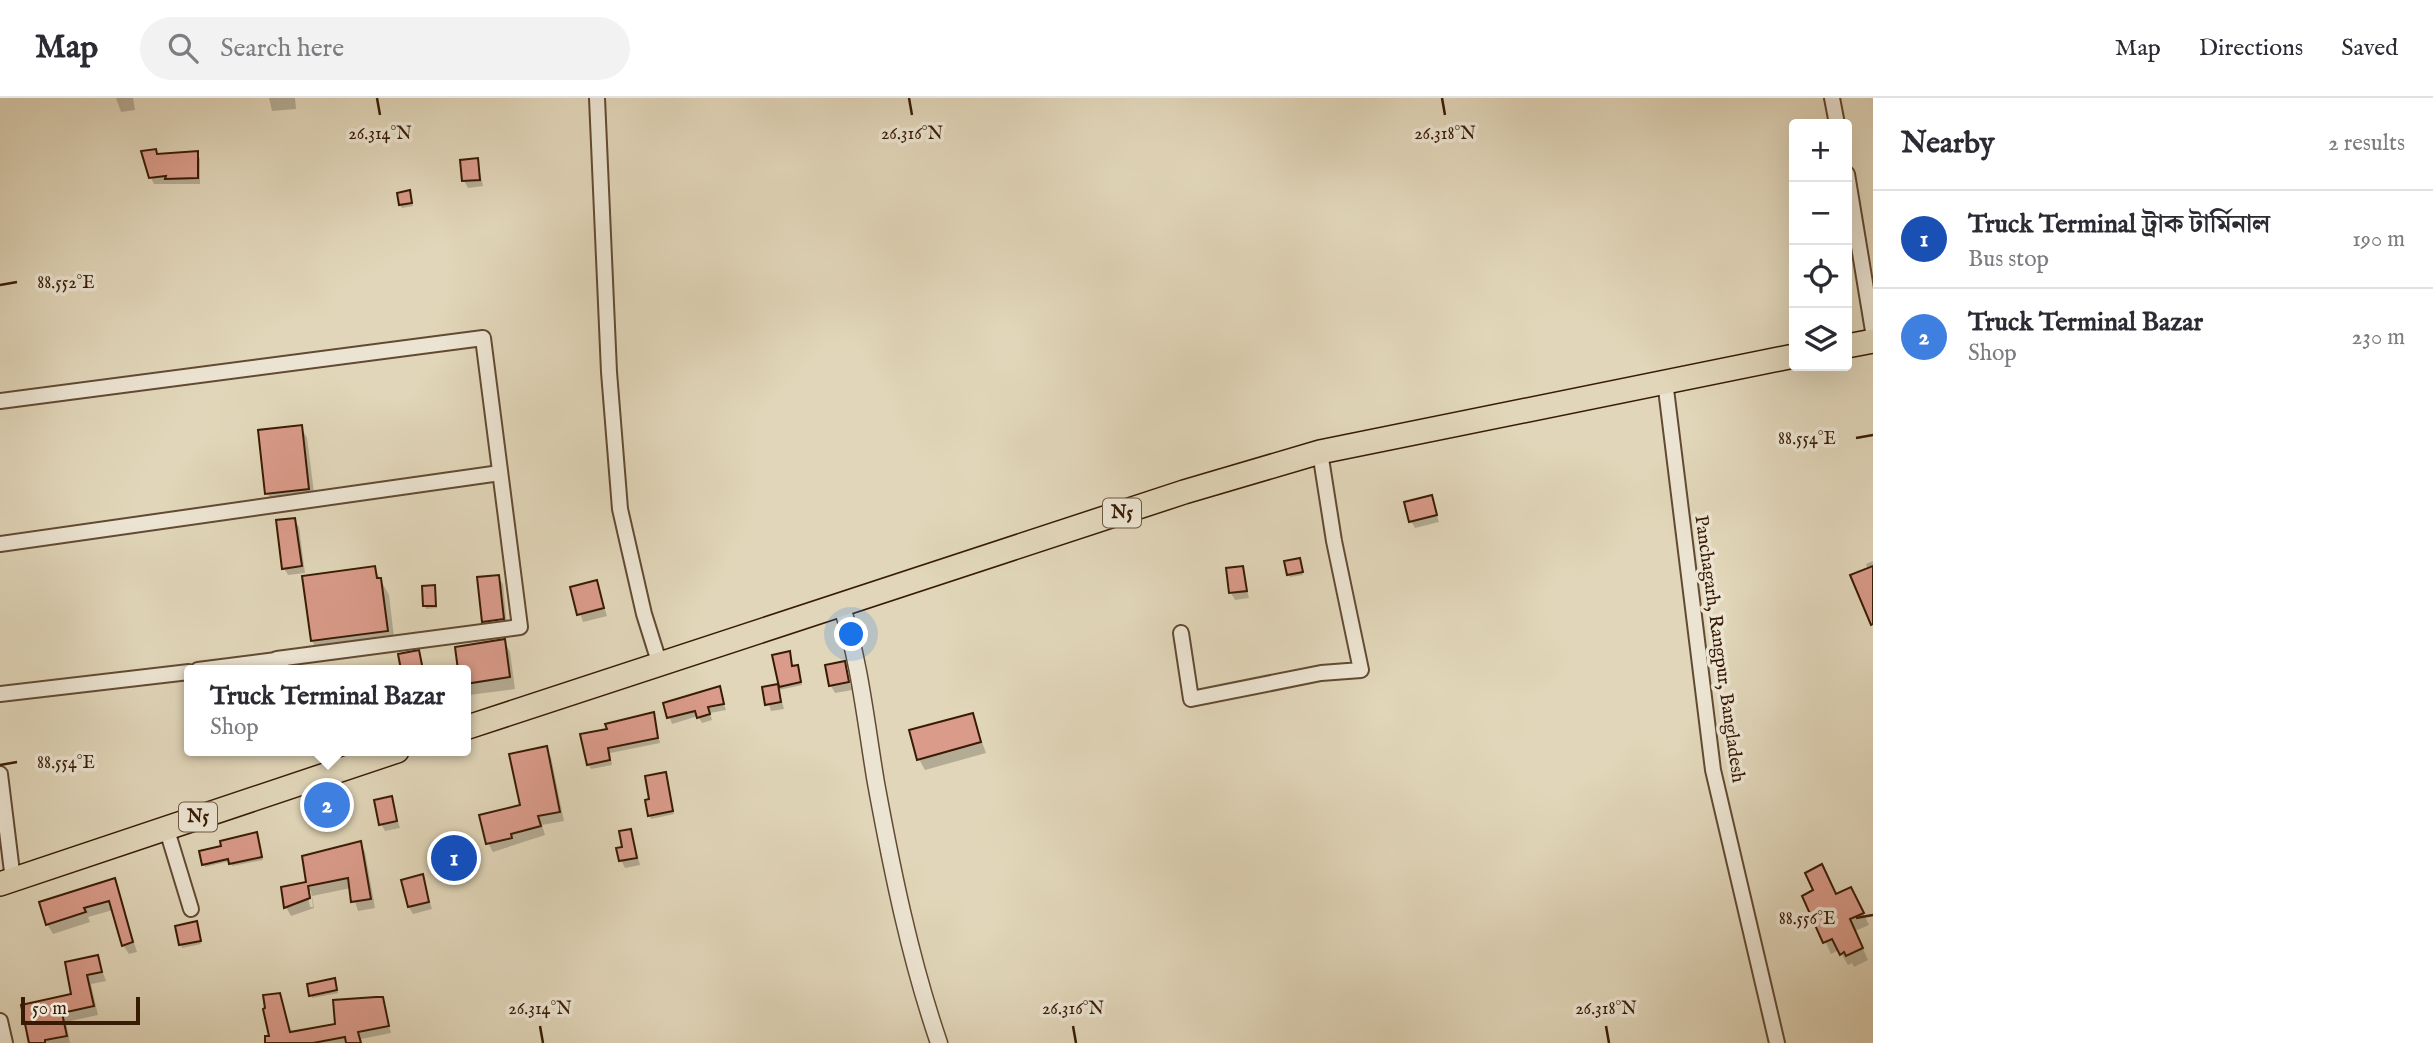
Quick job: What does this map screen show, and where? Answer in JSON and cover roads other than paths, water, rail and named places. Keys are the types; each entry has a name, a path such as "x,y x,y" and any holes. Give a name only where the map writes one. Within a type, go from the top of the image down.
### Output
{"highway":[{"path":"1852,345 1873,341"},
{"name":"N5","path":"471,726 1184,492 1320,452 1789,357"},
{"name":"N5","path":"6,882 382,756"}],"street":[{"path":"597,98 609,372 620,509 660,665"},
{"path":"1832,98 1836,119"},
{"path":"1848,182 1873,331"},
{"path":"0,401 483,338 520,627 236,665"},
{"name":"Panchagarh, Rangpur, Bangladesh","path":"1665,381 1713,770 1777,1043"},
{"path":"1181,633 1191,699 1321,673 1361,670 1334,541 1320,452"},
{"path":"0,544 500,474"},
{"path":"841,604 853,649 898,895 939,1043"},
{"path":"0,694 184,672"},
{"path":"0,774 6,882"},
{"path":"166,827 191,909"},
{"path":"0,1021 5,1043"}],"place":[{"name":"Truck Terminal Bazar","path":"327,805"},
{"name":"Truck Terminal ট্রাক টার্মিনাল","path":"454,858"}]}
